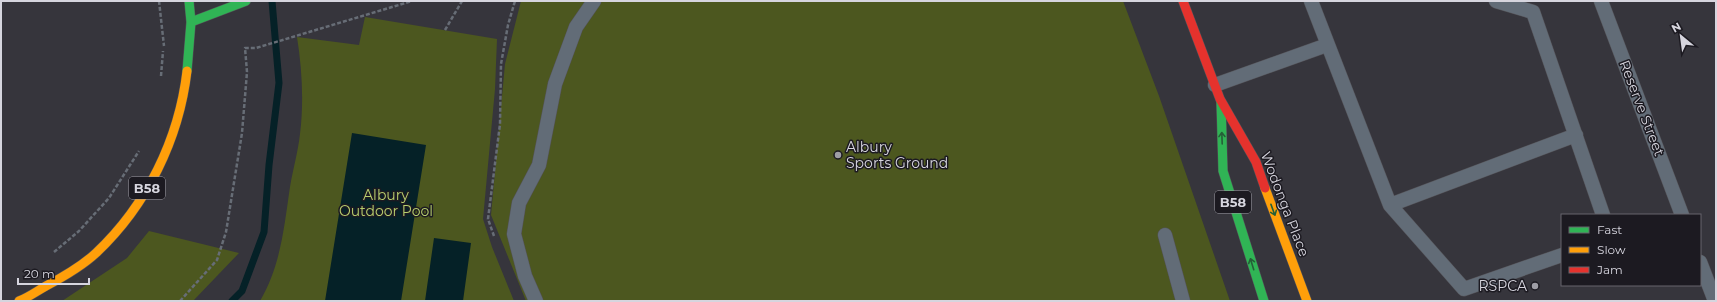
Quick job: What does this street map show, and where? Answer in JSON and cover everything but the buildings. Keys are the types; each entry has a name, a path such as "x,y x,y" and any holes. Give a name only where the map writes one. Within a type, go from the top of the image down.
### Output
{"main road":[{"path":"189,1 191,22 245,1"},
{"name":"Wodonga Place","path":"1183,1 1220,99 1256,162 1308,301"},
{"name":"B58","path":"19,301 59,279 96,253 127,218 149,186 168,147 181,108 191,22"},
{"name":"Wodonga Place","path":"1220,99 1223,171 1264,301"}],"lane":[{"path":"536,301 525,276 514,234 518,203 539,164 554,84 576,27 594,1"},
{"path":"1311,1 1390,205 1464,289 1561,255"},
{"path":"1496,1 1533,12 1603,214"},
{"name":"Reserve Street","path":"1601,1 1682,214"},
{"path":"1216,86 1327,45"},
{"path":"1390,205 1576,135"},
{"path":"1165,235 1183,301"},
{"path":"1701,265 1714,301"}],"path":[{"path":"159,1 164,45 160,84"},
{"path":"180,301 218,260 226,232 242,133 247,72 245,48 256,48 412,1"},
{"path":"445,30 462,1"},
{"path":"496,241 488,219 500,124 501,64 508,25 515,1"},
{"path":"51,255 78,231 109,198 142,146"}],"green space":[{"name":"Albury Sports Ground","path":"521,1 1123,1 1159,96 1230,301 526,301 491,215 505,64"},
{"name":"Albury Outdoor Pool","path":"365,17 497,39 495,89 483,219 492,247 514,301 260,301 273,274 281,246 299,141 302,97 297,37 359,45"},
{"path":"149,231 239,253 193,301 62,301 127,258"}],"water":[{"path":"352,133 426,145 401,301 325,301"},
{"path":"434,238 471,243 463,301 425,301"}],"waterway":[{"path":"232,301 242,291 264,232 269,165 279,83 272,1"}],"traffic: fast":[{"path":"189,1 191,22"},
{"path":"187,71 191,22 246,1"},
{"path":"1221,102 1223,171 1264,301"}],"traffic: slow":[{"path":"19,301 66,275 85,262 96,253 131,214 158,170 168,146 177,121 187,71"},
{"path":"1265,188 1307,301"}],"traffic: jam":[{"path":"1183,1 1220,99 1256,162 1265,188"}],"place":[{"name":"Albury Sports Ground","path":"838,155"},
{"name":"RSPCA","path":"1535,286"}]}
